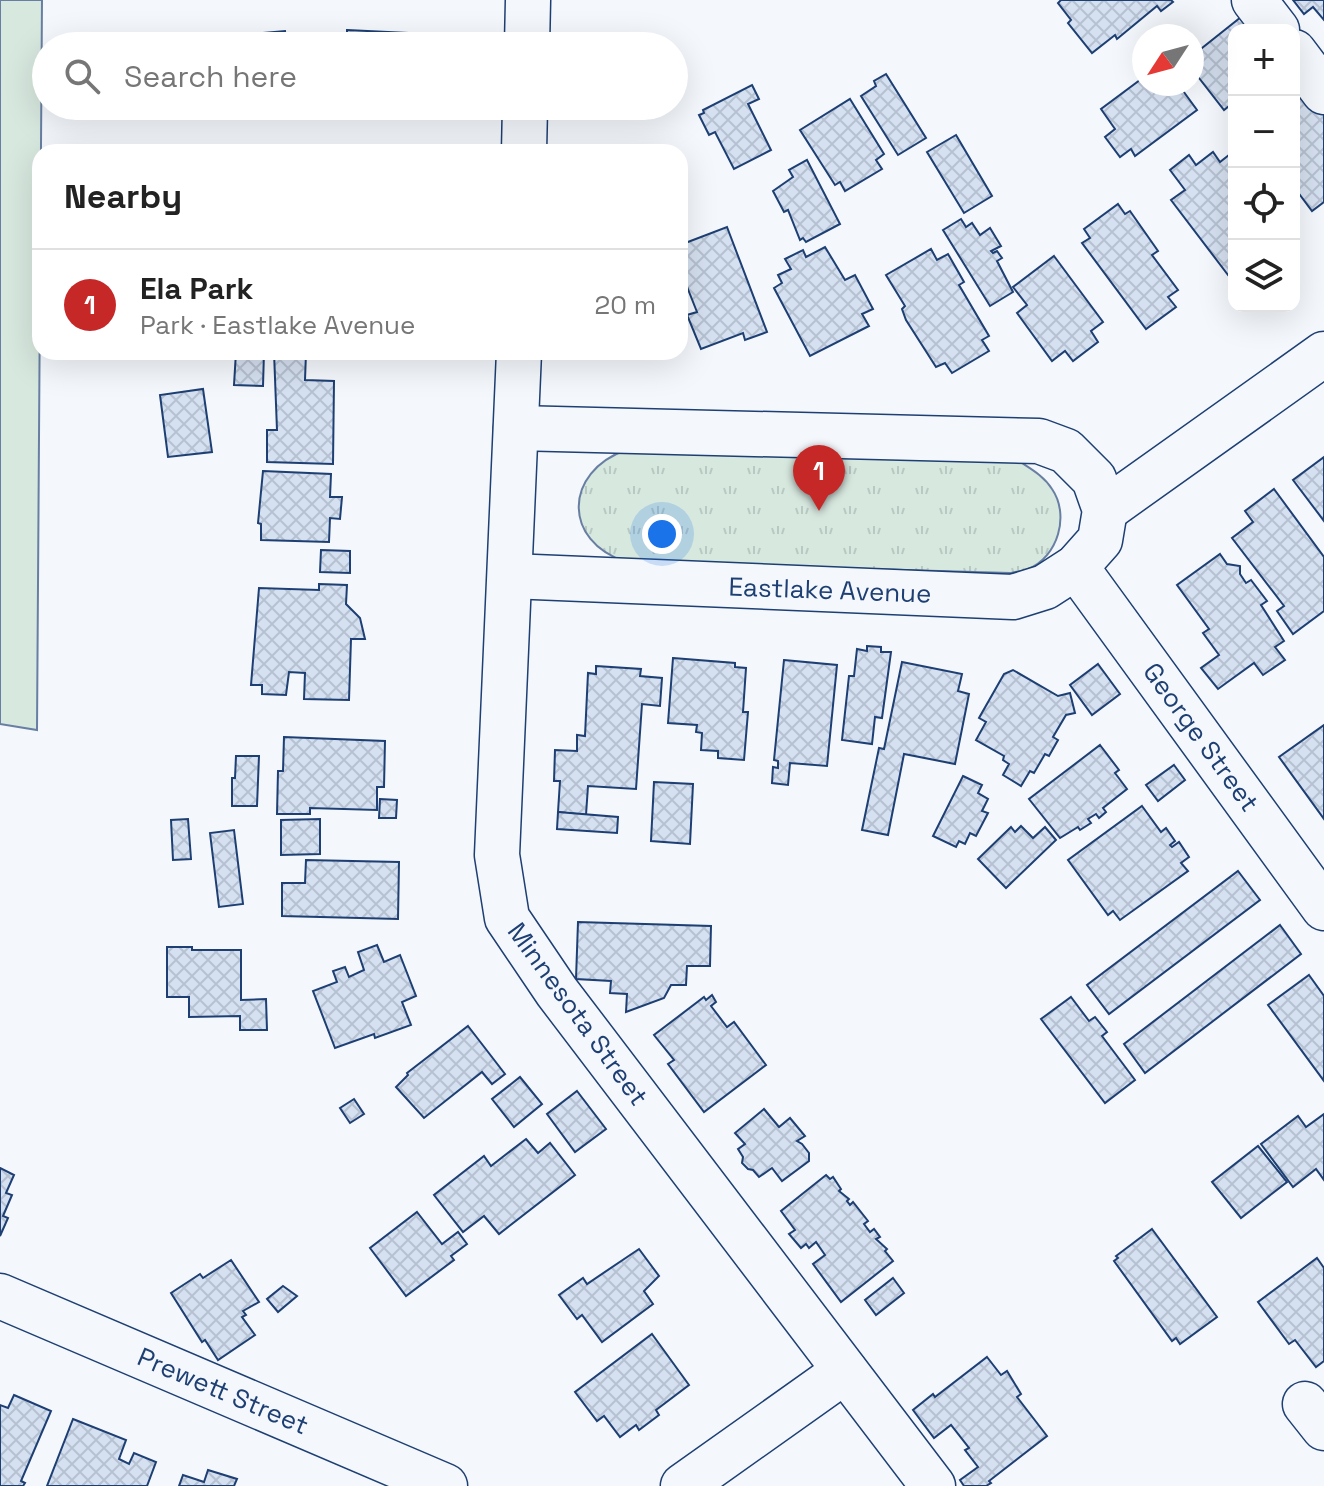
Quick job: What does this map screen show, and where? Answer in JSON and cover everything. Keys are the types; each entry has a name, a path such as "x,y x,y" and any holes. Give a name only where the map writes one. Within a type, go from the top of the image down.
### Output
{"street":[{"path":"527,32 528,0"},
{"path":"1254,0 1272,24"},
{"path":"1300,60 1324,92"},
{"path":"524,144 525,120"},
{"name":"Minnesota Street","path":"519,360 497,855 507,918 557,992 933,1486"},
{"path":"516,428 1039,441 1066,451 1094,479 1105,510 1320,367"},
{"name":"Eastlake Avenue","path":"510,576 1013,597 1045,587 1076,567 1100,540 1105,510"},
{"name":"George Street","path":"1076,567 1324,908"},
{"name":"Prewett Street","path":"0,1296 445,1486"},
{"path":"683,1486 845,1371"}],"green space":[{"path":"0,0 42,0 42,32 32,32 32,120 41,120 41,144 32,144 32,360 40,360 37,730 0,724"},
{"path":"626,450 1019,461 1052,489 1060,511 1060,523 1054,545 1047,555 1028,569 1010,573 626,562 605,552 590,539 582,523 579,506 582,490 591,474 606,460"}],"building":[{"path":"1061,0 1173,2 1161,11 1157,6 1117,39 1115,35 1092,53 1068,23 1071,20 1058,3"},
{"path":"1293,0 1324,0 1324,20 1313,7 1304,14"},
{"path":"1241,17 1250,24 1232,24"},
{"path":"1228,27 1228,107 1224,110 1204,84 1204,46"},
{"path":"347,30 388,32 347,32"},
{"path":"886,74 926,138 898,155 861,96 876,86 874,81"},
{"path":"752,85 759,99 748,104 771,150 734,169 715,132 709,135 699,115"},
{"path":"1132,86 1132,96 1187,96 1197,110 1135,156 1131,149 1120,157 1105,137 1115,129 1101,109"},
{"path":"1302,97 1311,109 1319,103 1324,109 1324,202 1312,211 1300,195"},
{"path":"850,99 884,154 876,160 882,169 845,191 840,182 835,185 800,130"},
{"path":"956,135 992,196 964,213 927,152"},
{"path":"1213,152 1220,162 1228,156 1228,275 1171,200 1185,190 1170,170 1189,155 1196,165"},
{"path":"807,160 840,224 806,242 803,238 800,240 788,210 784,212 773,191 793,177 789,170"},
{"path":"1118,204 1125,214 1130,211 1158,251 1152,255 1178,290 1168,297 1176,307 1146,329 1082,243 1090,238 1084,229"},
{"path":"961,219 966,227 972,223 980,235 990,228 1001,246 991,251 997,251 1002,258 997,261 1013,292 990,306 943,230"},
{"path":"727,227 767,332 745,340 743,333 701,349 688,317 697,312 688,289 688,242"},
{"path":"825,247 845,280 855,275 873,309 862,314 869,326 810,356 774,288 782,283 778,275 791,269 785,259 803,250 806,257"},
{"path":"931,249 937,260 948,254 964,282 959,285 989,336 982,340 989,351 952,373 945,363 936,367 906,320 902,309 905,306 886,275"},
{"path":"1054,256 1103,322 1091,331 1098,342 1073,361 1065,351 1052,361 1017,313 1027,305 1013,287"},
{"path":"236,360 264,360 263,386 234,385"},
{"path":"274,360 306,360 305,380 334,381 333,464 267,462 267,430 277,430"},
{"path":"203,389 212,452 168,457 160,395"},
{"path":"1324,457 1324,521 1293,480"},
{"path":"263,471 331,474 330,497 342,497 340,519 330,518 329,542 261,540 261,524 258,523"},
{"path":"1274,489 1324,557 1324,611 1293,634 1277,611 1284,606 1232,538 1253,522 1245,511"},
{"path":"321,550 350,551 350,573 320,572"},
{"path":"1220,554 1227,564 1240,566 1240,574 1246,583 1251,580 1267,601 1261,605 1284,641 1275,647 1285,660 1263,675 1254,663 1218,689 1201,668 1219,655 1203,633 1209,629 1177,585"},
{"path":"319,584 347,585 346,604 360,618 365,639 351,639 349,700 304,699 305,673 289,672 286,695 262,694 262,685 251,685 259,588 319,590"},
{"path":"867,646 881,647 881,652 891,652 882,718 875,717 872,744 842,740 849,676 854,676 857,649 867,651"},
{"path":"673,658 735,663 735,667 746,668 743,712 748,712 744,760 718,758 718,751 701,750 702,733 696,732 697,725 668,723"},
{"path":"784,660 837,665 827,766 790,763 788,785 772,783 773,767 778,768 778,761 774,760"},
{"path":"902,662 962,674 958,691 969,694 955,764 904,754 888,835 862,830 879,748 884,749"},
{"path":"1098,664 1120,694 1092,715 1070,685"},
{"path":"596,666 641,669 640,676 662,678 660,706 642,704 636,789 588,786 586,815 558,812 560,781 554,781 555,750 577,751 577,735 585,736 588,673 596,674"},
{"path":"1013,670 1058,696 1070,693 1075,713 1066,715 1053,737 1058,740 1049,756 1045,754 1034,773 1030,771 1021,786 1003,775 1009,764 1003,760 1004,756 976,740 986,722 979,718 1004,674"},
{"path":"1324,725 1324,819 1279,757"},
{"path":"284,737 385,741 384,787 377,787 377,810 310,808 310,814 277,814 278,771 283,771"},
{"path":"1100,745 1119,770 1115,773 1127,789 1103,808 1106,812 1099,818 1096,814 1088,819 1091,823 1060,838 1029,799"},
{"path":"236,756 259,756 257,806 232,806"},
{"path":"1174,765 1185,780 1158,801 1146,785"},
{"path":"963,776 982,785 978,793 988,799 982,811 988,813 976,836 970,833 965,844 959,841 956,847 933,836"},
{"path":"654,782 693,784 690,844 651,841"},
{"path":"380,799 397,800 396,818 379,818"},
{"path":"1142,806 1161,832 1166,828 1175,841 1170,845 1172,847 1179,842 1189,857 1181,863 1188,871 1120,920 1113,911 1108,915 1068,860"},
{"path":"558,812 618,817 617,833 557,829"},
{"path":"188,819 191,859 173,860 171,820"},
{"path":"320,819 320,854 281,855 281,820"},
{"path":"1021,826 1033,838 1045,827 1056,840 1006,888 978,859 1011,827 1015,832"},
{"path":"234,830 243,904 219,907 210,833"},
{"path":"306,860 399,862 398,919 282,916 282,883 305,883"},
{"path":"1238,871 1260,900 1109,1014 1087,985"},
{"path":"578,922 711,926 710,966 687,966 686,985 671,985 664,998 626,1012 627,994 610,993 611,981 576,979"},
{"path":"1280,925 1301,954 1145,1073 1124,1044"},
{"path":"377,945 384,962 400,955 416,996 402,1002 411,1025 335,1048 313,991 337,982 333,971 345,967 349,977 364,970 358,952"},
{"path":"167,947 241,950 241,1000 266,999 267,1030 240,1030 240,1016 189,1017 189,997 167,997"},
{"path":"1309,975 1324,996 1324,1081 1268,1005"},
{"path":"712,995 716,1002 711,1006 727,1027 734,1022 766,1065 704,1112 668,1064 674,1060 654,1035 704,997 706,1000"},
{"path":"1071,997 1089,1021 1095,1017 1107,1032 1102,1036 1135,1080 1105,1103 1041,1019"},
{"path":"468,1026 505,1074 492,1084 482,1072 424,1118 396,1087 407,1073"},
{"path":"520,1077 542,1104 514,1127 492,1099"},
{"path":"577,1091 606,1129 575,1152 547,1114"},
{"path":"354,1099 364,1114 350,1123 340,1108"},
{"path":"764,1109 779,1127 790,1118 805,1136 797,1141 809,1153 809,1161 782,1181 772,1168 759,1177 748,1169 742,1163 743,1157 738,1149 745,1144 735,1133"},
{"path":"1324,1114 1324,1180 1316,1169 1293,1187 1261,1144 1298,1116 1306,1127"},
{"path":"526,1139 538,1153 550,1143 575,1175 499,1234 484,1216 463,1232 434,1195 484,1156 491,1166"},
{"path":"1258,1146 1287,1182 1241,1218 1212,1182"},
{"path":"0,1168 14,1175 6,1193 12,1195 3,1216 8,1218 0,1236"},
{"path":"826,1175 830,1179 833,1177 850,1205 853,1202 868,1221 864,1224 870,1232 874,1229 880,1237 876,1239 887,1249 885,1251 893,1261 841,1302 813,1264 825,1255 816,1242 809,1248 806,1244 801,1248 789,1234 795,1230 781,1211"},
{"path":"417,1212 442,1244 458,1232 467,1244 451,1256 454,1260 406,1296 370,1248"},
{"path":"1152,1229 1217,1317 1180,1344 1176,1338 1172,1341 1114,1261 1118,1258 1116,1256"},
{"path":"639,1249 659,1276 644,1291 653,1304 602,1342 582,1315 577,1319 559,1295 583,1278 587,1284"},
{"path":"1317,1258 1324,1268 1324,1361 1316,1367 1295,1340 1289,1344 1258,1302"},
{"path":"231,1260 259,1302 243,1311 246,1315 242,1317 255,1335 218,1360 205,1340 202,1342 171,1293 200,1274 203,1278"},
{"path":"893,1278 904,1293 876,1315 865,1300"},
{"path":"283,1286 297,1296 278,1312 267,1299"},
{"path":"652,1334 689,1385 656,1410 659,1415 639,1430 636,1425 620,1437 604,1416 597,1421 575,1392"},
{"path":"987,1357 1001,1375 1007,1371 1021,1394 1017,1397 1047,1436 989,1481 991,1483 986,1486 964,1486 960,1480 978,1467 965,1450 969,1448 951,1425 934,1438 913,1410"},
{"path":"14,1395 51,1411 21,1481 25,1483 23,1486 0,1486 0,1405 8,1408"},
{"path":"73,1419 126,1440 119,1459 129,1464 134,1453 156,1462 147,1486 47,1486"},
{"path":"208,1470 237,1479 234,1486 179,1486 183,1475 204,1482"}],"place":[{"name":"Ela Park","path":"819,511"}]}
